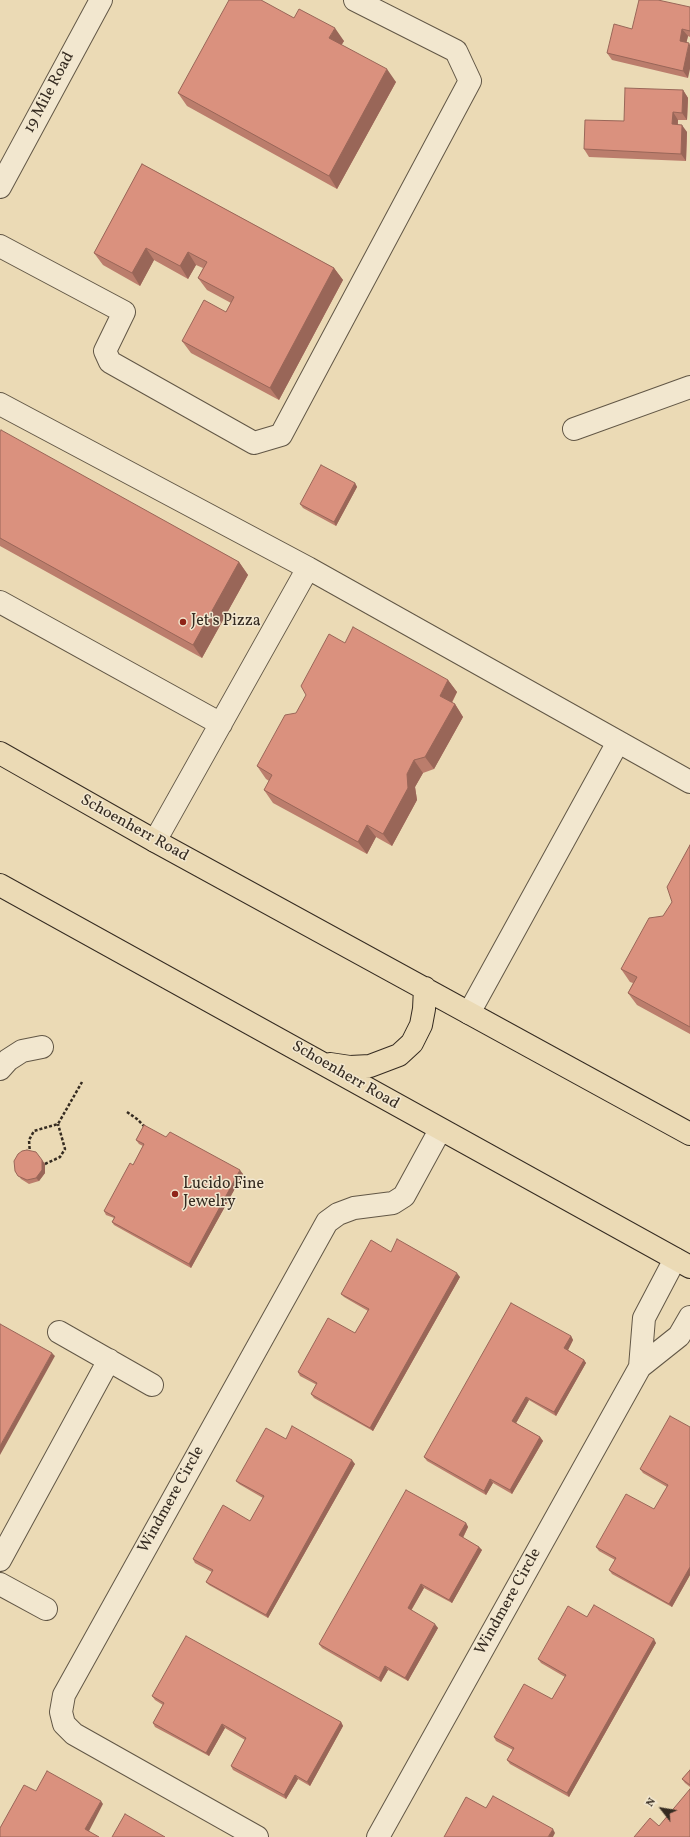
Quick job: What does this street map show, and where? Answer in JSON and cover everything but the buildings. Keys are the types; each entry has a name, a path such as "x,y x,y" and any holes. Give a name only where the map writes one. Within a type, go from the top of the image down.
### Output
{"main road":[{"name":"Schoenherr Road","path":"0,753 156,841 690,1134"},
{"name":"Schoenherr Road","path":"0,885 682,1263"},
{"path":"323,1063 350,1067 370,1066 400,1055 412,1043 421,1025 424,1009 425,988"}],"street":[{"name":"19 Mile Road","path":"0,187 101,0"},
{"path":"0,246 124,312 105,351 110,362 254,444 281,435 470,81 456,51 355,0"},
{"path":"574,429 690,387"},
{"path":"0,404 308,568 690,782"},
{"path":"156,841 308,568"},
{"path":"0,602 221,724"},
{"path":"469,1013 618,742"},
{"path":"0,1069 8,1060 22,1051 42,1047"},
{"name":"Windmere Circle","path":"257,1837 74,1734 64,1724 61,1712 64,1695 328,1222 338,1214 354,1208 393,1203 404,1196 440,1130"},
{"name":"Windmere Circle","path":"640,1367 644,1318 682,1263"},
{"name":"Windmere Circle","path":"378,1837 640,1367 679,1336 690,1317"},
{"path":"59,1332 152,1385"},
{"path":"0,1560 109,1360"},
{"path":"0,1584 46,1609"}],"path":[{"path":"30,1154 29,1140 34,1131 58,1124 82,1082"},
{"path":"127,1112 147,1129 148,1135"},
{"path":"45,1164 60,1157 65,1149 58,1124"}],"place":[{"name":"Jet's Pizza","path":"183,622"},
{"name":"Lucido Fine Jewelry","path":"175,1194"}]}
